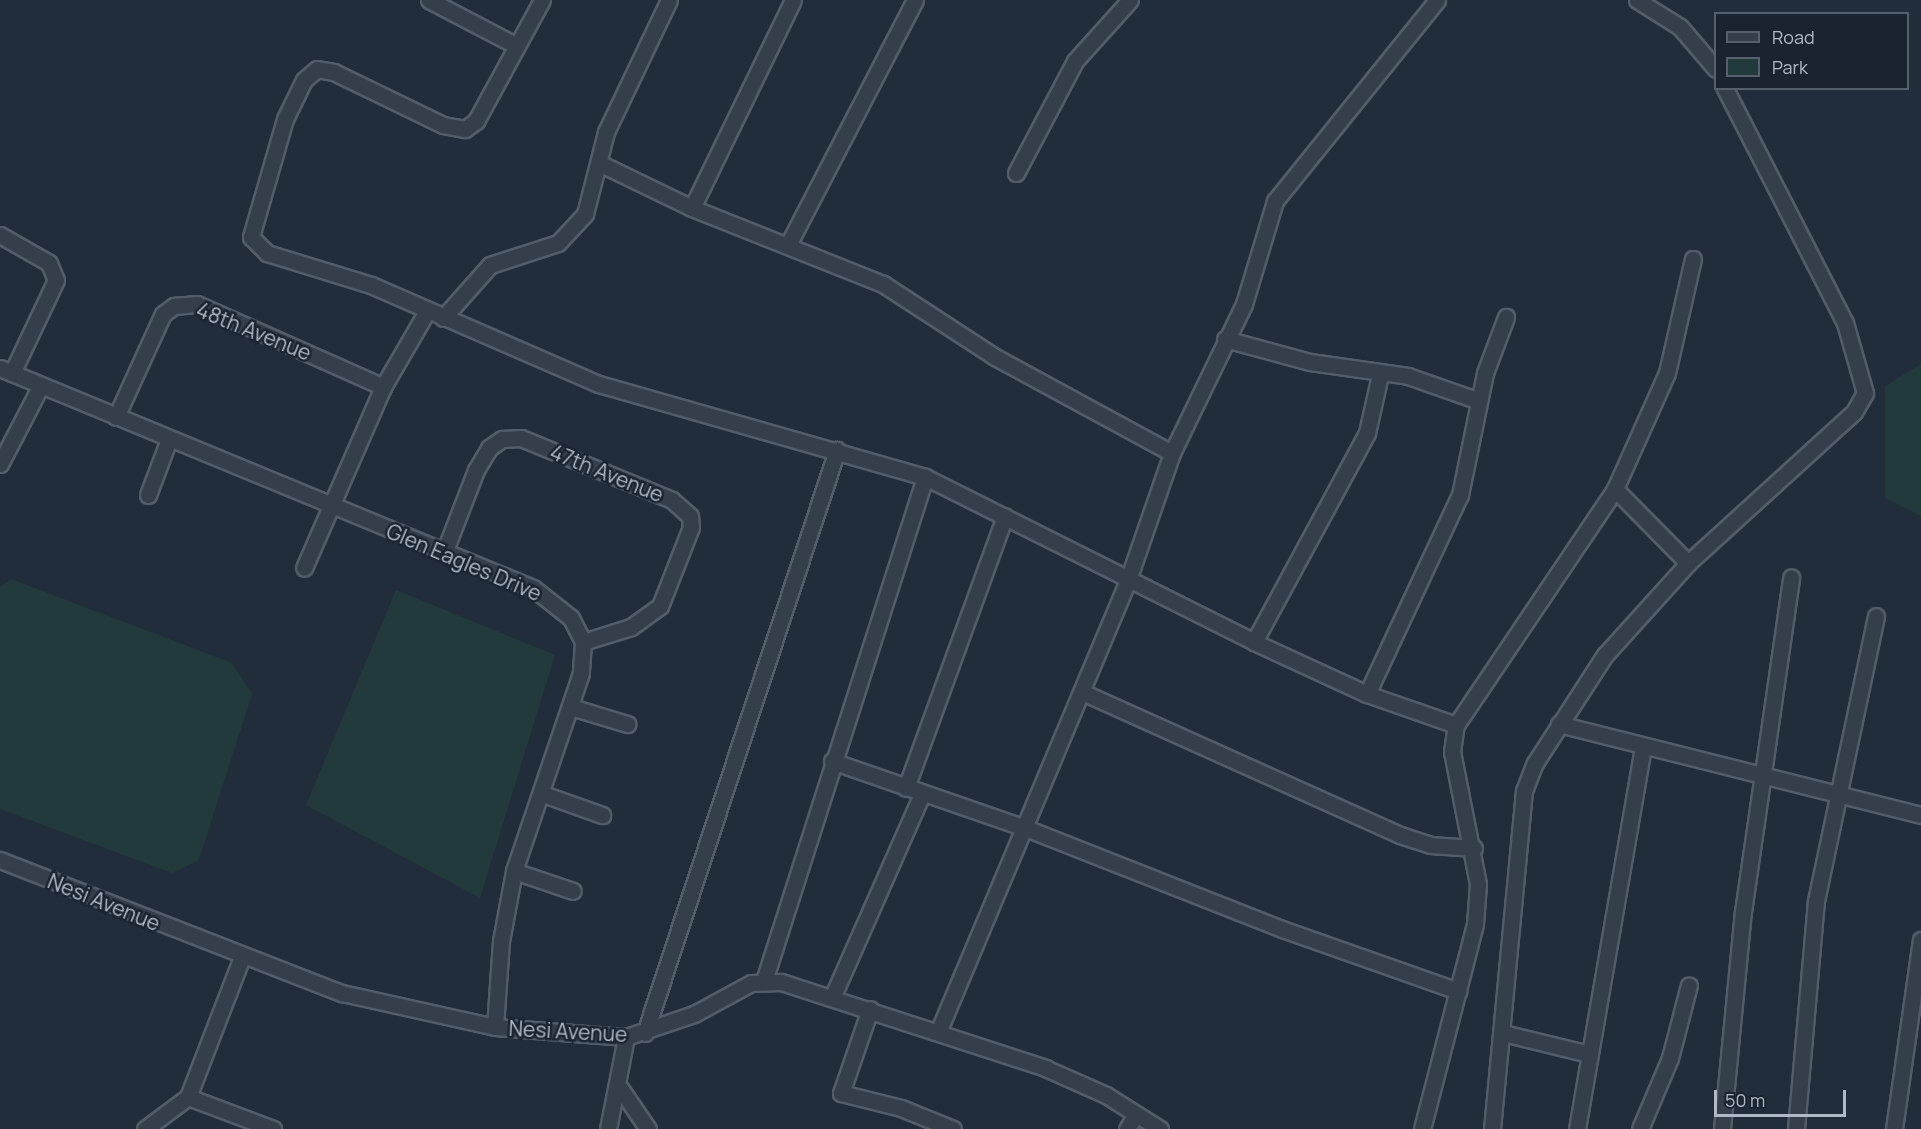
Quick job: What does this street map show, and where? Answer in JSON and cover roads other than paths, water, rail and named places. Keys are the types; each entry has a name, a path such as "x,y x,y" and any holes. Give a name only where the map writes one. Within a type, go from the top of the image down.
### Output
{"street":[{"path":"429,0 517,46"},
{"path":"542,0 476,121 465,129 444,125 334,72 317,69 304,80 285,119 251,237 267,253 371,285 599,384 926,477 1254,642 1367,694 1456,725"},
{"path":"443,318 490,265 558,243 585,214 601,164 606,132 669,0"},
{"path":"692,208 793,0"},
{"path":"789,243 915,0"},
{"path":"1016,173 1076,61 1130,0"},
{"path":"939,1030 1128,580 1172,453 1225,339 1244,304 1275,201 1437,0"},
{"path":"1637,0 1680,27 1714,67"},
{"path":"1492,1129 1503,1033 1524,792 1559,724 1605,655 1688,563 1773,491 1854,412 1865,393 1845,323 1726,90"},
{"path":"601,164 692,208 789,243 883,284 994,357 1172,453"},
{"name":"Glen Eagles Drive","path":"0,236 49,263 56,280 6,371 444,553 555,602 583,642"},
{"path":"1422,1129 1475,924 1474,848 1452,752 1456,725 1616,489 1667,373 1693,259"},
{"name":"48th Avenue","path":"116,417 163,315 174,306 197,304 382,387"},
{"path":"304,568 382,387 427,311"},
{"path":"1367,694 1461,495 1479,401 1506,316"},
{"path":"1225,339 1380,375 1408,376 1479,401"},
{"path":"1254,642 1366,433 1380,375"},
{"path":"0,464 40,387"},
{"name":"47th Avenue","path":"444,553 477,470 489,448 502,439 521,438 672,500 690,516 691,527 660,606 631,627 583,642"},
{"path":"148,495 169,439"},
{"path":"645,1033 837,450"},
{"path":"926,477 832,761 764,981 832,998 939,1030 1079,1081 1160,1129"},
{"path":"1616,489 1688,563"},
{"path":"906,788 1005,516"},
{"path":"1722,1129 1743,912 1765,776 1791,577"},
{"path":"1796,1129 1816,901 1876,616"},
{"path":"495,1028 501,941 514,871 543,794 571,706 583,642"},
{"path":"1082,692 1400,835 1430,845 1474,848"},
{"path":"571,706 627,724"},
{"path":"1559,724 1765,776 1839,798 1921,815"},
{"path":"1577,1129 1643,747"},
{"path":"832,761 922,794 1023,826 1282,929 1458,991"},
{"path":"543,794 602,815"},
{"path":"832,998 922,794"},
{"name":"Nesi Avenue","path":"0,860 242,957 378,1004 495,1028 626,1037 645,1033 764,981"},
{"path":"514,871 573,891"},
{"path":"1894,1129 1921,940"},
{"path":"145,1129 188,1097 242,957"},
{"path":"1640,1129 1670,1058 1689,985"},
{"path":"870,1009 841,1093 910,1110 953,1129"},
{"path":"1503,1033 1589,1054"},
{"path":"608,1129 620,1088 626,1037"},
{"path":"620,1088 648,1129"},
{"path":"188,1097 273,1129"},
{"path":"1127,1129 1136,1114"}]}
